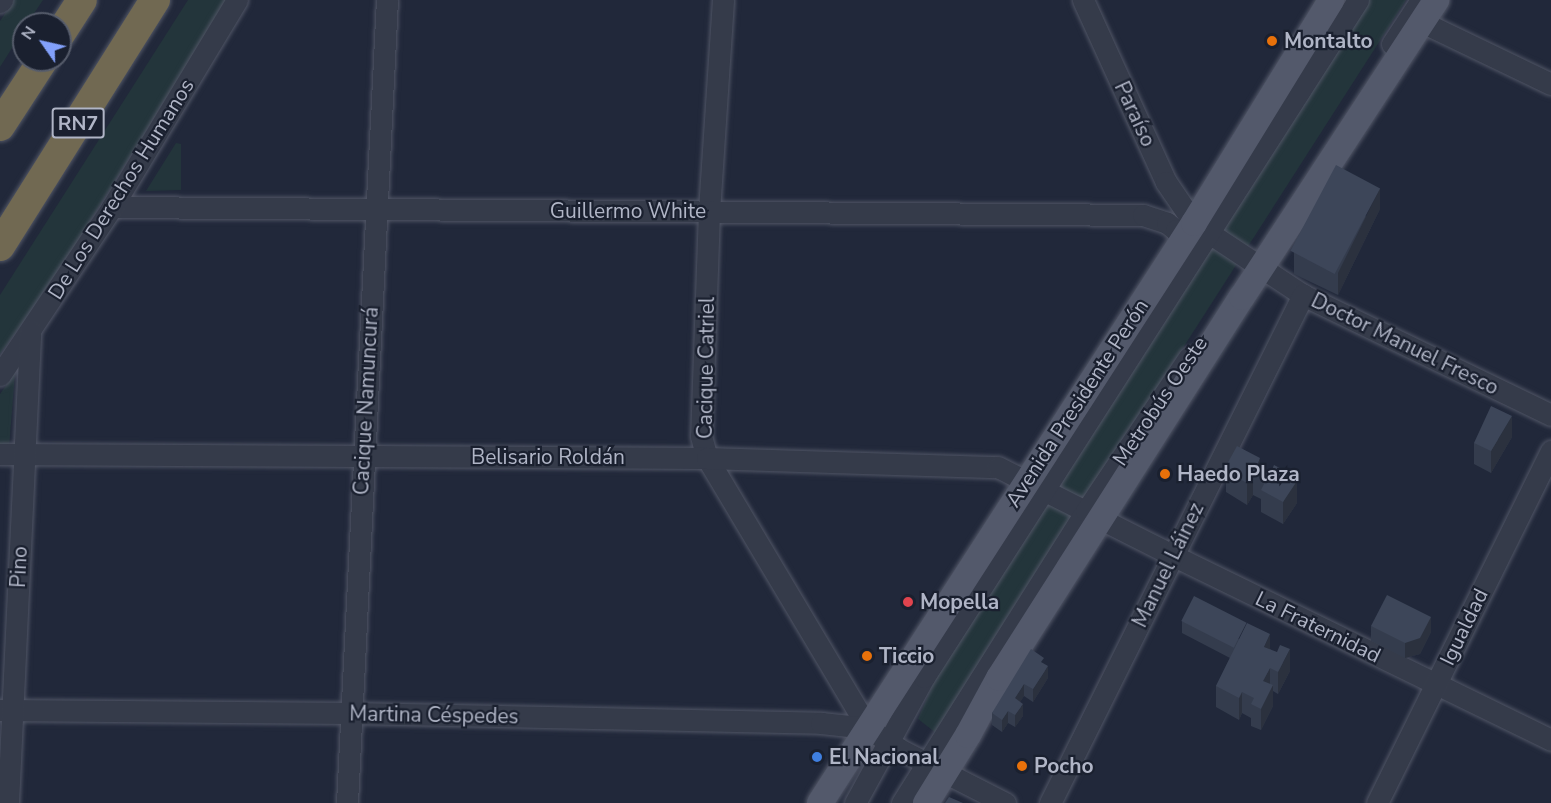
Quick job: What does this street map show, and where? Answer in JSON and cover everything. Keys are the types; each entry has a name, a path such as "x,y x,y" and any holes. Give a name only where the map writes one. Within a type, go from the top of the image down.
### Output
{"highway":[{"path":"72,15 82,0"},
{"name":"RN7","path":"0,246 155,0"},
{"path":"0,126 35,72"}],"main road":[{"name":"Avenida Presidente Perón","path":"820,803 868,728 1036,485 1195,233 1331,0"},
{"path":"926,803 936,768 999,678 1093,515 1421,11 1436,0"}],"street":[{"name":"De Los Derechos Humanos","path":"0,375 112,207 237,0"},
{"name":"Cacique Namuncurá","path":"347,803 387,0"},
{"name":"Cacique Catriel","path":"723,0 710,211 701,436 707,458 868,728"},
{"name":"Paraíso","path":"1083,0 1166,182 1195,233"},
{"path":"1195,233 1358,0"},
{"path":"1421,11 1551,84"},
{"path":"1143,215 1153,210 1160,200 1166,182"},
{"name":"Guillermo White","path":"112,207 1143,215 1167,222 1176,230 1195,233"},
{"name":"Doctor Manuel Fresco","path":"1195,233 1257,265 1304,295 1551,415"},
{"name":"Manuel Láinez","path":"1050,803 1304,295"},
{"name":"Pino","path":"8,803 6,710 25,453 30,332"},
{"name":"Igualdad","path":"1377,803 1551,451"},
{"name":"Belisario Roldán","path":"0,454 707,458 986,465 998,467 1093,515"},
{"path":"855,803 890,743 924,677 1036,485"},
{"name":"La Fraternidad","path":"1093,515 1551,740"},
{"name":"Martina Céspedes","path":"6,710 352,713 821,723 868,728"},
{"path":"868,728 890,743 1005,803"},
{"path":"902,803 936,768"}],"shaded area":[{"path":"14,0 43,0 35,12 12,12 12,48 0,67 0,21"},
{"path":"188,0 227,0 53,281 0,354 0,295"},
{"path":"1369,0 1406,0 936,733 918,719 938,672"},
{"path":"176,143 181,144 181,190 146,191"},
{"path":"15,373 9,448 0,447 0,394"}],"building":[{"path":"1336,165 1380,188 1335,274 1290,251"},
{"path":"1491,406 1512,416 1491,451 1474,443"},
{"path":"1237,446 1260,458 1257,466 1270,474 1274,465 1295,476 1294,480 1297,481 1283,502 1261,490 1266,480 1253,473 1247,483 1226,471 1226,466"},
{"path":"1387,595 1431,617 1420,638 1405,643 1371,626"},
{"path":"1194,596 1247,623 1234,648 1181,621"},
{"path":"1247,623 1270,634 1264,647 1277,652 1280,645 1290,649 1278,672 1270,668 1263,681 1273,685 1261,709 1251,704 1254,698 1242,692 1239,698 1216,686"},
{"path":"1031,649 1044,658 1041,662 1048,666 1033,689 1024,684 1015,698 1023,704 1015,715 1008,711 1002,720 992,713"},
{"path":"949,797 963,803 945,803"}],"place":[{"name":"Montalto","path":"1272,41"},
{"name":"Haedo Plaza","path":"1165,474"},
{"name":"Mopella","path":"908,602"},
{"name":"Ticcio","path":"867,656"},
{"name":"El Nacional","path":"817,757"},
{"name":"Pocho","path":"1022,766"}]}
